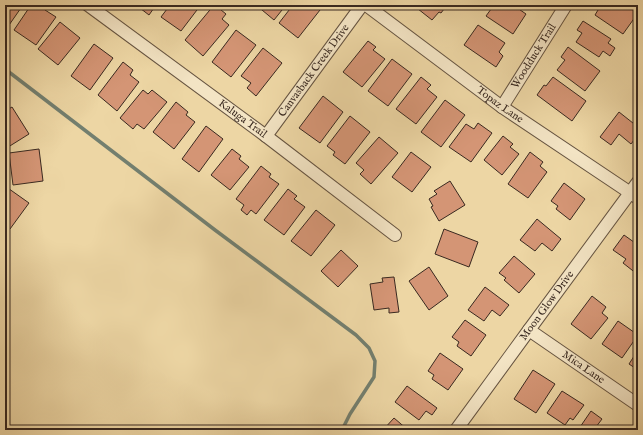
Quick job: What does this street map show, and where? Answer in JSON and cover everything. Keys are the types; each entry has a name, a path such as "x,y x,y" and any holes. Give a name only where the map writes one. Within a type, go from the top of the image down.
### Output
{"street":[{"name":"Kaluga Trail","path":"88,5 266,136 395,235"},
{"name":"Canvasback Creek Drive","path":"266,136 362,5"},
{"name":"Topaz Lane","path":"366,5 502,107 634,195"},
{"name":"Woodduck Trail","path":"502,107 566,5"},
{"name":"Moon Glow Drive","path":"456,430 529,330 634,195 638,182"},
{"name":"Mica Lane","path":"529,330 638,405"}],"building":[{"path":"5,5 23,5 7,28 5,26"},
{"path":"31,5 45,5 48,7 45,10 56,17 36,45 14,30"},
{"path":"136,5 156,5 149,15"},
{"path":"170,5 200,6 181,31 161,17"},
{"path":"214,5 226,14 222,19 229,25 203,56 185,40"},
{"path":"256,5 286,5 274,20"},
{"path":"293,5 313,5 320,10 298,38 279,23"},
{"path":"413,5 447,5 441,13 439,12 432,20"},
{"path":"494,5 513,5 526,14 513,34 486,16"},
{"path":"601,5 625,5 638,13 623,34 595,15"},
{"path":"583,21 611,39 608,43 615,48 610,56 603,51 599,57 576,42 582,33 577,30"},
{"path":"60,22 80,38 58,65 38,49"},
{"path":"478,25 505,43 499,52 503,56 496,67 464,45"},
{"path":"236,30 256,45 231,77 212,62"},
{"path":"368,41 376,47 373,50 385,59 362,87 343,72"},
{"path":"94,44 113,58 90,90 71,76"},
{"path":"568,47 600,71 585,91 557,70 565,60 561,57"},
{"path":"263,48 282,63 256,96 247,88 251,83 241,76"},
{"path":"392,59 412,74 388,106 368,91"},
{"path":"123,62 133,70 130,75 139,82 117,111 98,95"},
{"path":"421,77 431,85 427,89 437,97 416,124 396,109"},
{"path":"553,77 586,101 572,121 537,95 544,85 546,86"},
{"path":"143,90 148,94 152,90 167,102 144,129 137,124 133,129 120,118"},
{"path":"323,96 343,112 320,143 299,128"},
{"path":"445,100 465,115 441,147 421,132"},
{"path":"176,102 188,112 186,115 195,122 174,149 153,132"},
{"path":"12,107 29,134 5,149 5,111"},
{"path":"619,112 638,127 638,135 631,144 619,134 611,145 600,137"},
{"path":"350,116 370,132 345,164 333,155 335,152 327,146"},
{"path":"478,123 492,133 471,162 449,147 466,124 474,129"},
{"path":"206,126 223,139 199,172 182,159"},
{"path":"503,136 513,144 510,147 519,154 502,175 484,160"},
{"path":"379,137 398,153 371,184 360,174 364,170 356,163"},
{"path":"39,149 43,181 13,185 9,153"},
{"path":"232,149 241,156 239,159 249,167 230,190 211,175"},
{"path":"411,152 431,167 412,192 392,177"},
{"path":"530,152 543,162 540,166 547,172 528,198 508,184"},
{"path":"261,166 271,174 269,177 279,184 256,214 251,210 247,215 241,210 244,205 236,199"},
{"path":"450,181 465,205 439,221 431,207 433,206 429,199 437,194 434,191"},
{"path":"564,183 585,199 570,220 556,209 558,206 551,201"},
{"path":"5,186 29,203 10,229 5,225"},
{"path":"288,189 297,196 294,199 305,207 284,235 264,220"},
{"path":"316,210 335,225 311,256 291,241"},
{"path":"537,219 561,239 552,251 542,243 535,251 520,240"},
{"path":"444,229 478,242 469,267 435,254"},
{"path":"624,235 638,245 637,274 623,263 626,259 613,250"},
{"path":"341,250 358,266 338,287 321,271"},
{"path":"514,256 535,274 519,293 504,280 506,278 499,273"},
{"path":"429,267 448,296 429,310 409,281"},
{"path":"394,277 399,312 389,313 389,308 374,310 370,284 383,282 382,278"},
{"path":"485,287 509,305 500,316 492,310 484,321 468,310"},
{"path":"592,296 606,307 602,313 608,318 591,339 571,324"},
{"path":"465,320 486,335 471,356 457,346 459,342 452,337"},
{"path":"618,321 638,335 622,358 602,344"},
{"path":"638,350 638,370 629,364"},
{"path":"440,353 463,369 448,390 432,379 434,375 428,371"},
{"path":"533,370 555,384 536,413 514,399"},
{"path":"407,386 437,408 432,415 426,411 419,420 395,402"},
{"path":"562,391 584,405 573,420 570,418 565,425 547,413"},
{"path":"591,411 602,419 596,427 600,430 578,430"},
{"path":"394,418 408,430 383,430"}],"waterway":[{"path":"5,69 215,230 356,335 369,348 375,361 374,377 350,414 342,430"}]}
